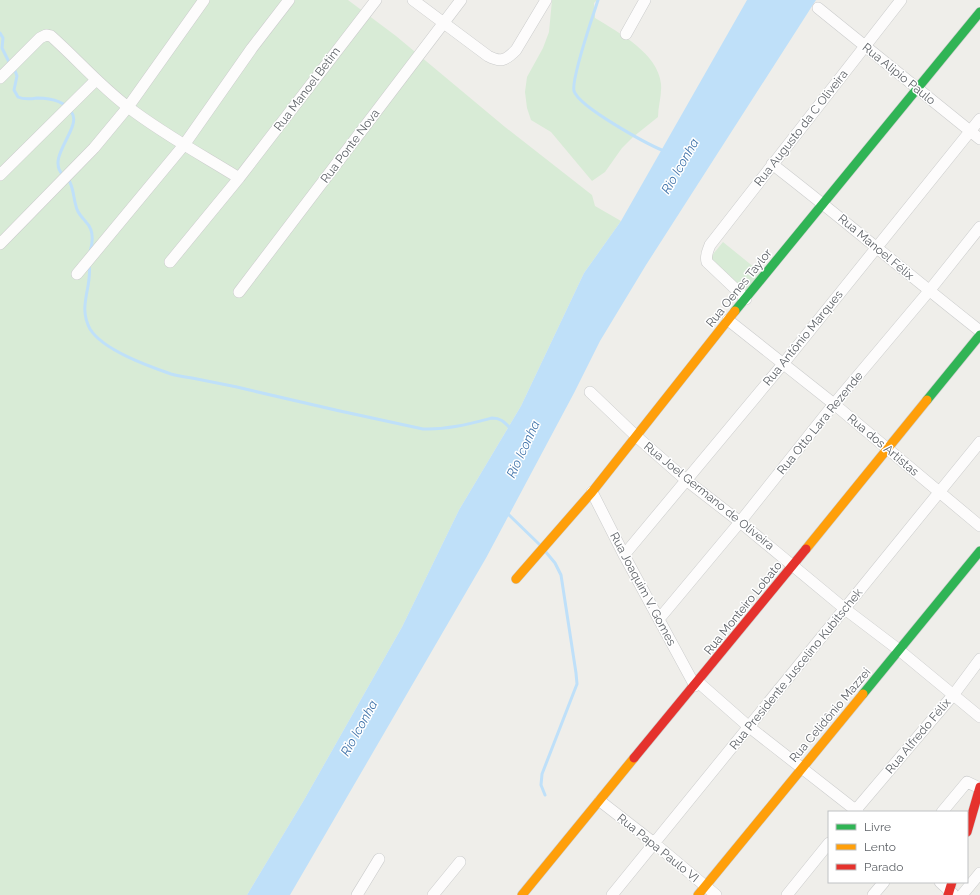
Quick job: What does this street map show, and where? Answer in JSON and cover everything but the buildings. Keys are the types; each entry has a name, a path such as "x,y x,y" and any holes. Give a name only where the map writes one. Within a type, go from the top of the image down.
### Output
{"street":[{"path":"0,244 94,148 128,107 204,0"},
{"path":"77,274 184,144 288,0"},
{"name":"Rua Manoel Betim","path":"170,262 239,178 376,0"},
{"path":"413,0 495,60 502,60 510,57 516,50 546,0"},
{"name":"Rua Ponte Nova","path":"239,292 461,0"},
{"path":"626,34 645,0"},
{"name":"Rua Augusto da C Oliveira","path":"746,299 710,266 706,258 710,245 901,0"},
{"name":"Rua Alipio Paulo","path":"818,8 980,139"},
{"name":"Rua Oenes Taylor","path":"516,579 592,492 728,320 980,12"},
{"path":"0,78 40,38 46,35 51,36 96,80 128,107 239,178"},
{"path":"0,175 96,80"},
{"name":"Rua Antônio Marques","path":"624,555 783,364 980,118"},
{"name":"Rua Manoel Félix","path":"772,164 824,204 980,331"},
{"name":"Rua Otto Lara Rezende","path":"659,619 740,522 834,404 929,291 980,227"},
{"name":"Rua dos Artistas","path":"728,320 834,404 980,526"},
{"name":"Rua Monteiro Lobato","path":"522,895 697,684 980,335"},
{"name":"Rua Joel Germano de Oliveira","path":"590,392 636,437 686,480 740,522 845,609 900,650 980,717"},
{"name":"Rua Presidente Juscelino Kubitschek","path":"612,895 980,442"},
{"name":"Rua Joaquim V. Gomes","path":"592,492 624,555 697,684 856,811"},
{"name":"Rua Celidônio Mazzei","path":"698,895 980,551"},
{"name":"Rua Alfredo Félix","path":"856,811 954,694 980,659"},
{"path":"943,811 967,782 980,788 968,829"},
{"name":"Rua Papa Paulo VI","path":"600,801 654,843 716,895"},
{"path":"787,895 828,844"},
{"path":"357,895 379,859"},
{"path":"433,895 460,862"},
{"path":"962,895 980,873"},
{"path":"873,895 883,883"},
{"path":"941,883 951,891"}],"green space":[{"path":"0,0 348,0 396,36 505,127 592,195 595,206 621,221 584,273 521,406 459,510 402,627 304,800 247,895 0,895"},
{"path":"552,0 597,0 594,3 595,18 626,37 645,53 653,63 661,84 658,117 633,137 622,148 605,172 592,181 551,132 531,120 527,108 525,92 527,77 543,48 549,32"},
{"path":"723,242 765,276 745,303 705,264"}],"water":[{"name":"Rio Iconha","path":"747,0 816,0 646,265 600,341 486,558 290,895 247,895 304,800 402,627 459,510 521,406 584,273 621,221"}],"waterway":[{"path":"598,0 579,61 574,91 579,98 600,115 643,141 664,151"},
{"path":"0,33 3,38 2,48 10,64"},
{"path":"14,68 17,76 14,90 18,97 25,99 37,98 56,101 61,103 72,113 74,119 72,127 58,160 59,168 63,175"},
{"path":"68,179 77,211 89,225 92,232 90,252"},
{"path":"89,263 90,272 85,312 86,320 90,329 96,337 105,344 150,367 171,374 237,387 423,429 449,428 492,418 501,420 511,429"},
{"path":"507,513 540,545"},
{"path":"545,551 555,563 561,575 577,684 542,774 541,785 545,795"}],"traffic: fast":[{"path":"735,311 980,12"},
{"path":"927,400 980,335"},
{"path":"863,694 980,551"}],"traffic: slow":[{"path":"516,579 592,492 735,311"},
{"path":"806,549 927,400"},
{"path":"698,895 863,694"},
{"path":"522,895 634,758"}],"traffic: jam":[{"path":"634,758 806,549"},
{"path":"968,829 980,787"},
{"path":"948,895 952,883"}]}
